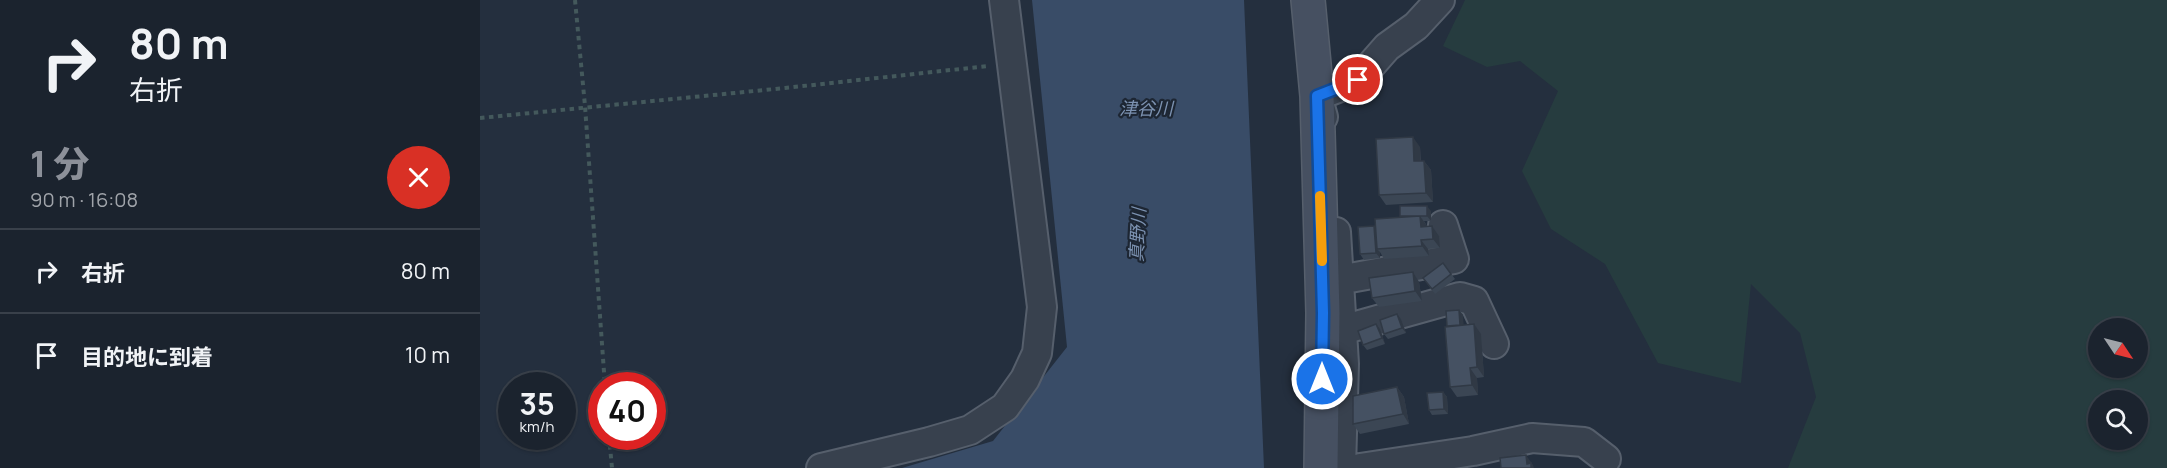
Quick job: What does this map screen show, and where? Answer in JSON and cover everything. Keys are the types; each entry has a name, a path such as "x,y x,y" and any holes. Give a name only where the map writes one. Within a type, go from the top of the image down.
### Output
{"street":[{"path":"822,468 970,430 1005,407 1026,379 1037,353 1042,307 1004,0"},
{"path":"1308,0 1317,96 1323,313 1322,468"},
{"path":"1317,96 1358,80 1387,47 1416,26 1440,0"},
{"path":"1317,96 1330,145 1339,280 1344,364 1341,468"},
{"path":"1443,225 1454,259 1466,276 1460,297"},
{"path":"1339,280 1454,259"},
{"path":"1342,330 1460,297 1474,301 1494,344"},
{"path":"1360,468 1473,451 1532,438 1584,442 1606,459"}],"path":[{"path":"575,0 604,372"},
{"path":"480,118 1010,63"},
{"path":"610,450 612,468"}],"green space":[{"path":"1465,0 2167,0 2167,468 1788,468 1816,397 1800,333 1751,284 1741,383 1658,363 1605,264 1551,229 1522,171 1558,91 1520,61 1487,67 1443,46"}],"water":[{"name":"津谷川","path":"1032,0 1244,0 1264,468 902,468 993,441 1067,347"}],"building":[{"path":"1413,137 1414,161 1424,161 1426,193 1379,195 1376,139"},
{"path":"1400,206 1427,206 1427,216 1400,216"},
{"path":"1420,216 1421,227 1432,226 1433,239 1421,240 1422,246 1377,249 1375,219"},
{"path":"1374,226 1376,253 1360,254 1358,227"},
{"path":"1443,263 1451,274 1432,289 1423,278"},
{"path":"1413,272 1415,291 1372,298 1369,278"},
{"path":"1459,310 1460,325 1447,326 1446,311"},
{"path":"1397,314 1402,328 1384,334 1380,320"},
{"path":"1376,324 1382,338 1363,345 1358,331"},
{"path":"1474,324 1477,367 1470,368 1472,385 1450,387 1445,327"},
{"path":"1397,387 1403,414 1353,424 1353,396"},
{"path":"1443,392 1444,409 1429,410 1427,393"},
{"path":"1526,455 1527,464 1531,463 1531,468 1501,468 1500,458"}],"slow traffic":[{"path":"1320,196 1322,261"}],"route":[{"path":"1322,379 1323,313 1317,96 1358,80"}],"water label":[{"name":"真野川","path":"1138,235"}]}
